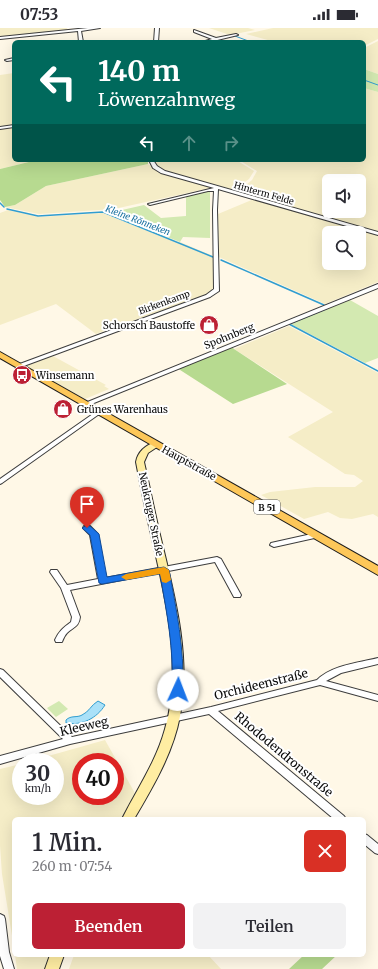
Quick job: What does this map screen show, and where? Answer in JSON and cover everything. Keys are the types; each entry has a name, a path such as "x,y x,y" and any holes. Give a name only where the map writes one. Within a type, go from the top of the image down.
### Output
{"main road":[{"name":"Hauptstraße","path":"0,355 378,571"}],"street":[{"path":"0,38 98,28"},
{"path":"156,40 157,28"},
{"path":"79,30 81,40"},
{"path":"195,31 215,39"},
{"path":"39,34 39,40"},
{"path":"211,40 236,35"},
{"path":"7,60 12,59"},
{"path":"0,128 12,126"},
{"name":"Hinterm Felde","path":"152,162 155,167 162,172 216,189 378,234"},
{"path":"150,204 216,189"},
{"name":"Birkenkamp","path":"19,366 208,296 217,290 215,257 216,189"},
{"name":"Spohnberg","path":"87,404 378,286"},
{"path":"0,482 100,411"},
{"name":"Neukruger Straße","path":"129,817 157,767 173,718 178,690 176,630 140,462 141,456 146,450 156,445"},
{"path":"87,528 94,534 102,581"},
{"path":"274,545 316,535"},
{"path":"65,588 217,559 237,595"},
{"path":"54,572 65,588 76,617 76,622 73,626 65,630 59,640"},
{"path":"320,682 323,677 333,673 378,661"},
{"path":"0,672 70,741"},
{"name":"Orchideenstraße","path":"173,718 211,710 320,682 378,698"},
{"name":"Rhododendronstraße","path":"211,710 339,817"},
{"name":"Kleeweg","path":"0,760 70,741 173,718"},
{"path":"366,840 378,850"},
{"path":"0,919 4,952 9,969"},
{"path":"52,969 56,957"}],"shaded area":[{"path":"0,28 67,28 66,31 0,38"},
{"path":"209,28 248,28 255,30 230,35"},
{"path":"273,28 378,28 378,39 366,45 366,40 268,40 246,34"},
{"path":"378,41 378,74 366,70 366,47"},
{"path":"12,73 12,125 0,127 0,75"},
{"path":"366,89 378,92 378,232 366,229 366,226 357,226 329,218 366,218 366,174 322,174 322,216 237,192 252,180 257,171 242,162 366,162"},
{"path":"12,127 12,162 29,162 0,169 0,129"},
{"path":"155,162 239,162 254,171 249,179 234,190 165,171 158,167"},
{"path":"148,164 161,173 210,188 114,209 39,214 5,207 15,205 46,186"},
{"path":"254,199 347,226 322,226 322,270 366,270 366,232 378,235 378,282 325,304 219,257 218,214"},
{"path":"8,210 39,217 103,213 178,243 180,242 213,256 214,290 205,295 96,334 56,304 0,325 0,213"},
{"path":"289,326 378,373 378,517 373,514 352,519 340,518 328,512 304,519 261,495 270,492 315,487 355,487 363,481 354,475 345,474 288,437 333,412 234,349"},
{"path":"53,356 106,385 104,386 109,389 85,399 25,366"},
{"path":"105,740 112,753 72,753 72,805 124,805 124,774 136,795 123,817 12,817 12,936 2,874 0,846 0,769 12,766 12,805 64,805 64,753 59,753"},
{"path":"15,957 51,957 47,969 17,969"},
{"path":"73,957 210,957 221,969 69,969"}],"green space":[{"path":"366,70 378,74 378,92 366,89"},
{"path":"29,162 148,162 148,164 46,186 15,205 5,207 0,200 0,169"},
{"path":"210,191 210,238 183,237 180,242 104,212 144,205 161,218 186,216 186,196"},
{"path":"350,300 378,316 378,358 365,363 291,324"},
{"path":"232,347 287,384 233,404 177,368"},
{"path":"59,701 68,709 56,717 47,708"},
{"path":"302,957 335,957 322,969 289,969"}],"water":[{"path":"98,701 105,705 98,714 83,722 72,724 66,723 68,718 84,714"}],"waterway":[{"path":"235,36 246,40"},
{"path":"366,81 378,85"},
{"name":"Kleine Rönneken","path":"0,203 4,207"},
{"name":"Kleine Rönneken","path":"7,209 38,216 103,212 213,257"},
{"name":"Kleine Rönneken","path":"221,260 324,305"},
{"name":"Kleine Rönneken","path":"328,308 289,324 378,371"}],"slow traffic":[{"path":"126,577 164,570 166,580"}],"place":[{"name":"Schorsch Baustoffe","path":"209,325"},
{"name":"Winsemann","path":"22,375"},
{"name":"Grünes Warenhaus","path":"63,409"}],"route":[{"path":"87,528 94,534 102,581 164,570 176,630 179,675 178,690"}]}
